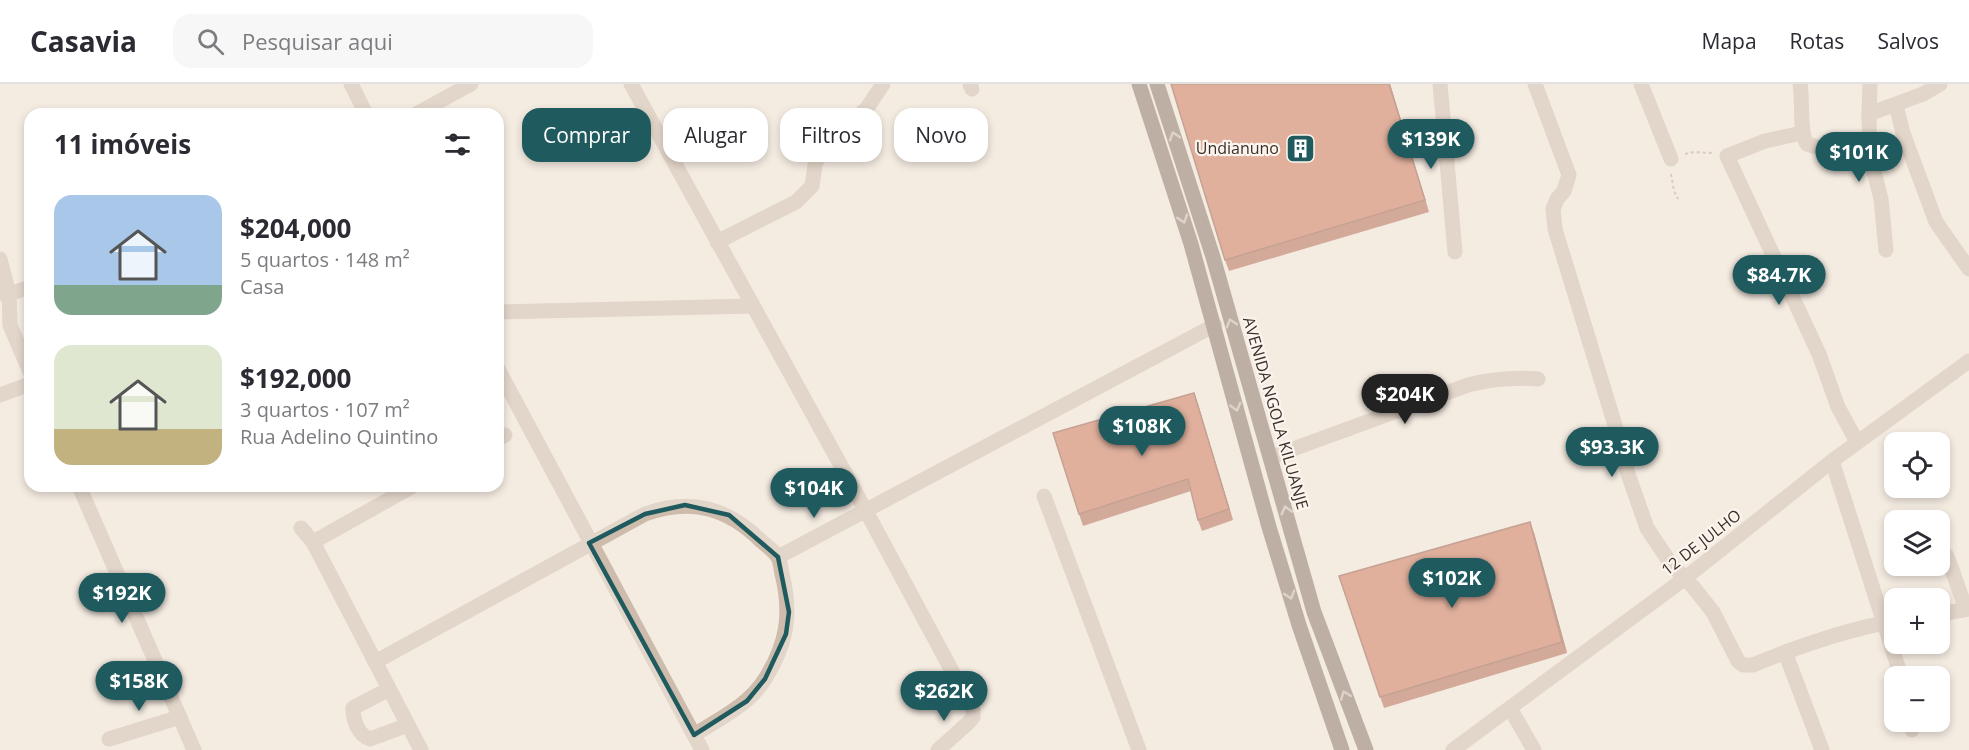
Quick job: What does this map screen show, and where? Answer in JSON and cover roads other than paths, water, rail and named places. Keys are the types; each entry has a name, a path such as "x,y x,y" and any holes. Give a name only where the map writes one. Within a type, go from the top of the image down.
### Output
{"main road":[{"path":"1139,84 1215,325 1269,527 1299,625 1342,750"},
{"name":"AVENIDA NGOLA KILUANJE","path":"1157,84 1213,257 1314,612 1366,750"}],"street":[{"path":"351,84 363,108"},
{"path":"427,108 471,84"},
{"path":"631,84 973,710 973,717 969,722 938,750"},
{"path":"717,242 796,202 806,194 812,186 815,165 821,152 867,108 883,84"},
{"path":"1440,84 1455,252"},
{"path":"1535,84 1569,175 1564,191 1557,199 1553,209 1555,229 1628,474 1647,528 1658,547 1713,612 1738,661 1743,666 1753,665 1821,639 1884,623"},
{"path":"1641,84 1671,159"},
{"path":"1800,84 1802,133 1804,139 1812,147 1871,143"},
{"path":"1870,84 1871,164 1881,200 1886,250"},
{"path":"1869,114 1923,94 1940,84"},
{"path":"1896,105 1902,133 1936,222 1969,269"},
{"path":"1802,133 1765,141 1727,156 1819,354 1846,425 1857,442"},
{"path":"0,260 5,293 5,320 24,360"},
{"path":"5,293 24,288"},
{"path":"504,312 752,306"},
{"path":"778,557 1215,325"},
{"name":"12 DE JULHO","path":"1453,750 1684,579 1857,442 1969,361"},
{"path":"1271,457 1468,385 1492,379 1538,380"},
{"path":"504,380 589,543 702,750"},
{"path":"0,395 24,386"},
{"path":"1832,461 1884,608"},
{"path":"82,492 194,750"},
{"path":"313,542 402,492"},
{"path":"1044,496 1139,750"},
{"path":"375,662 645,514 665,507 685,505 707,508 729,515 754,534 778,557 789,612 786,634 765,679 747,701 694,735"},
{"path":"301,528 313,542 421,750"},
{"path":"1950,564 1967,609 1950,612"},
{"path":"1785,652 1822,750"},
{"path":"389,689 353,708 355,722 364,737 370,739 408,725"},
{"path":"1510,708 1534,750"},
{"path":"109,739 180,717"}],"place":[{"name":"Undianuno","path":"1300,148"}]}
